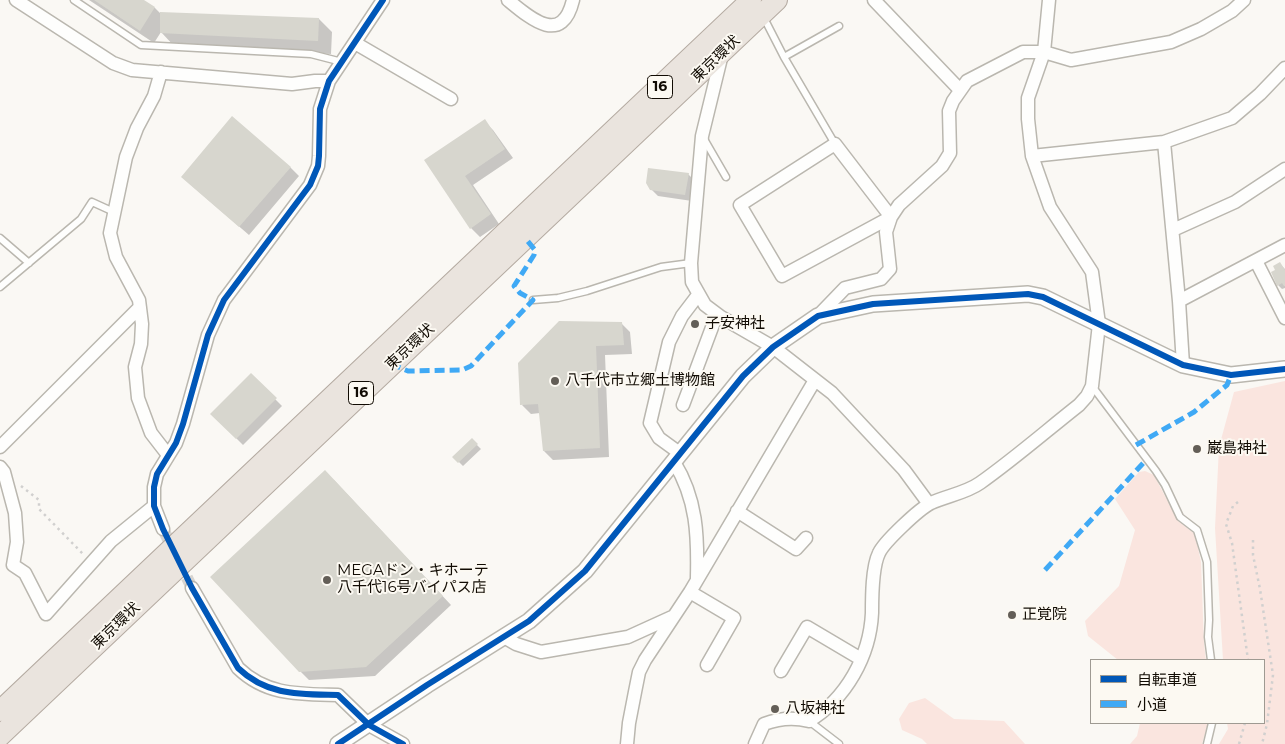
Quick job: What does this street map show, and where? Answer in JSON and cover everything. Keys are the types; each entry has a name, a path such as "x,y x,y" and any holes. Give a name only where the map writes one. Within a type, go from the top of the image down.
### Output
{"highway":[{"name":"東京環状","path":"0,711 729,20 756,7 777,0"},
{"name":"東京環状","path":"0,736 384,371 687,87 723,51 756,7"}],"street":[{"path":"16,0 113,63 132,70 292,84 330,81"},
{"path":"163,529 154,506 154,487 157,474 184,424 208,335 224,300 310,185 319,156 320,109 330,81 383,0"},
{"path":"508,0 536,22 555,26 561,23 568,14 573,0"},
{"path":"736,0 729,20 702,136 691,263 692,282 705,305 772,347 832,393 904,470 929,504"},
{"path":"874,0 960,90"},
{"path":"755,744 764,724 776,720 796,718 809,721 821,714 835,701 848,684 869,637 872,583 878,553 894,534 929,504 978,484 1079,405 1087,396 1092,386 1099,324 1092,272 1050,207 1032,156 1028,98 1044,52 1049,0"},
{"path":"338,744 528,621 585,571 743,376 772,347 818,316 845,288 881,279 890,270 886,232 891,217 899,205 942,166 950,153 949,111 967,81 1023,52 1044,52 1070,60 1171,42 1201,30 1232,11 1244,0"},
{"path":"355,43 451,99"},
{"path":"1032,156 1164,142 1232,118 1260,94 1285,68"},
{"path":"161,72 154,96 137,128 126,157 110,233 116,257 139,300 142,324 135,366 138,398 151,433 168,455"},
{"path":"1164,142 1183,365"},
{"path":"835,144 891,217 782,276 740,205 835,144"},
{"path":"1173,230 1235,202 1284,172"},
{"path":"1179,301 1285,245"},
{"path":"1256,261 1285,318"},
{"path":"818,316 873,304 1028,294 1043,297 1136,344 1183,365 1231,375 1285,368"},
{"path":"697,579 696,524 690,494 681,474 677,458 659,438 650,423 669,342 682,316 698,295"},
{"path":"0,447 140,307"},
{"path":"683,405 717,314"},
{"path":"627,744 628,723 639,672 645,660 690,592 816,380"},
{"path":"2,470 15,513 17,542 12,565 25,573 46,614 111,541 154,506"},
{"path":"737,511 796,549 806,538"},
{"path":"192,588 238,668 247,677 265,688 285,692 338,695 368,724 403,744"},
{"path":"690,592 734,618 707,664"},
{"path":"504,636 516,644 541,652 628,637 672,617"},
{"path":"781,670 807,626 861,658"}],"lane":[{"path":"74,0 141,45 311,54 342,62"},
{"path":"756,7 835,144"},
{"path":"784,57 839,26"},
{"path":"702,136 726,176"},
{"path":"0,287 81,219 92,202 114,212"},
{"path":"0,238 29,263"},
{"path":"533,300 558,298 587,291 661,267 691,263"},
{"path":"1092,386 1156,470 1180,517 1197,530 1207,562 1210,620 1208,638 1211,659"},
{"path":"809,721 839,744"},
{"path":"1206,744 1212,724"}],"path":[{"path":"2,470 39,500 39,509 91,563"},
{"path":"1238,502 1233,506 1226,524 1232,543 1248,659"},
{"path":"1253,540 1253,555 1260,588 1273,676 1267,724 1262,744"},
{"path":"1239,744 1245,724"}],"shaded area":[{"path":"1285,381 1285,744 1219,744 1228,729 1227,724 1265,724 1265,659 1223,659 1215,528 1219,447 1234,392"},
{"path":"1145,471 1154,475 1178,521 1195,534 1201,562 1206,659 1117,659 1088,636 1085,621 1119,586 1135,530 1115,499 1139,472"},
{"path":"925,698 954,719 1004,721 1025,744 927,744 922,739 902,730 899,719 909,703"},
{"path":"1140,724 1208,724 1202,744 1130,744 1137,736"}],"building":[{"path":"94,0 144,0 155,7 140,31"},
{"path":"160,12 319,18 318,41 160,33"},
{"path":"232,116 291,167 239,227 181,177"},
{"path":"485,119 505,149 465,176 491,214 470,229 424,160"},
{"path":"648,168 689,173 685,195 650,190 646,183"},
{"path":"1280,262 1285,270 1285,286 1282,283 1277,286 1271,272 1275,270 1273,266"},
{"path":"559,321 622,322 624,345 596,346 600,448 543,451 538,404 520,405 518,363"},
{"path":"251,373 277,398 236,439 210,414"},
{"path":"472,438 478,444 458,463 452,457"},
{"path":"325,470 443,596 366,667 299,672 210,577"}],"tunnel":[{"path":"163,529 192,588"}],"marked path":[{"path":"391,364 408,371 462,370 471,366 533,300 520,293 514,286 534,255 535,250 526,239"},
{"path":"1136,445 1194,412 1227,385 1231,375"},
{"path":"1045,570 1146,460"}],"cycle path":[{"path":"383,0 329,81 320,109 318,166 310,185 224,300 208,335 183,424 176,443 157,474 154,487 154,506 163,529 192,588 238,668 249,677 272,689 285,692 338,695 369,725 403,744"},
{"path":"338,744 529,621 585,571 743,376 773,347 818,316 873,304 1028,294 1043,297 1183,365 1231,375 1285,369"}],"place":[{"name":"子安神社","path":"695,324"},
{"name":"八千代市立郷土博物館","path":"555,381"},
{"name":"巌島神社","path":"1197,449"},
{"name":"MEGAドン・キホーテ 八千代16号バイパス店","path":"327,580"},
{"name":"正覚院","path":"1012,615"},
{"name":"八坂神社","path":"775,709"}]}
